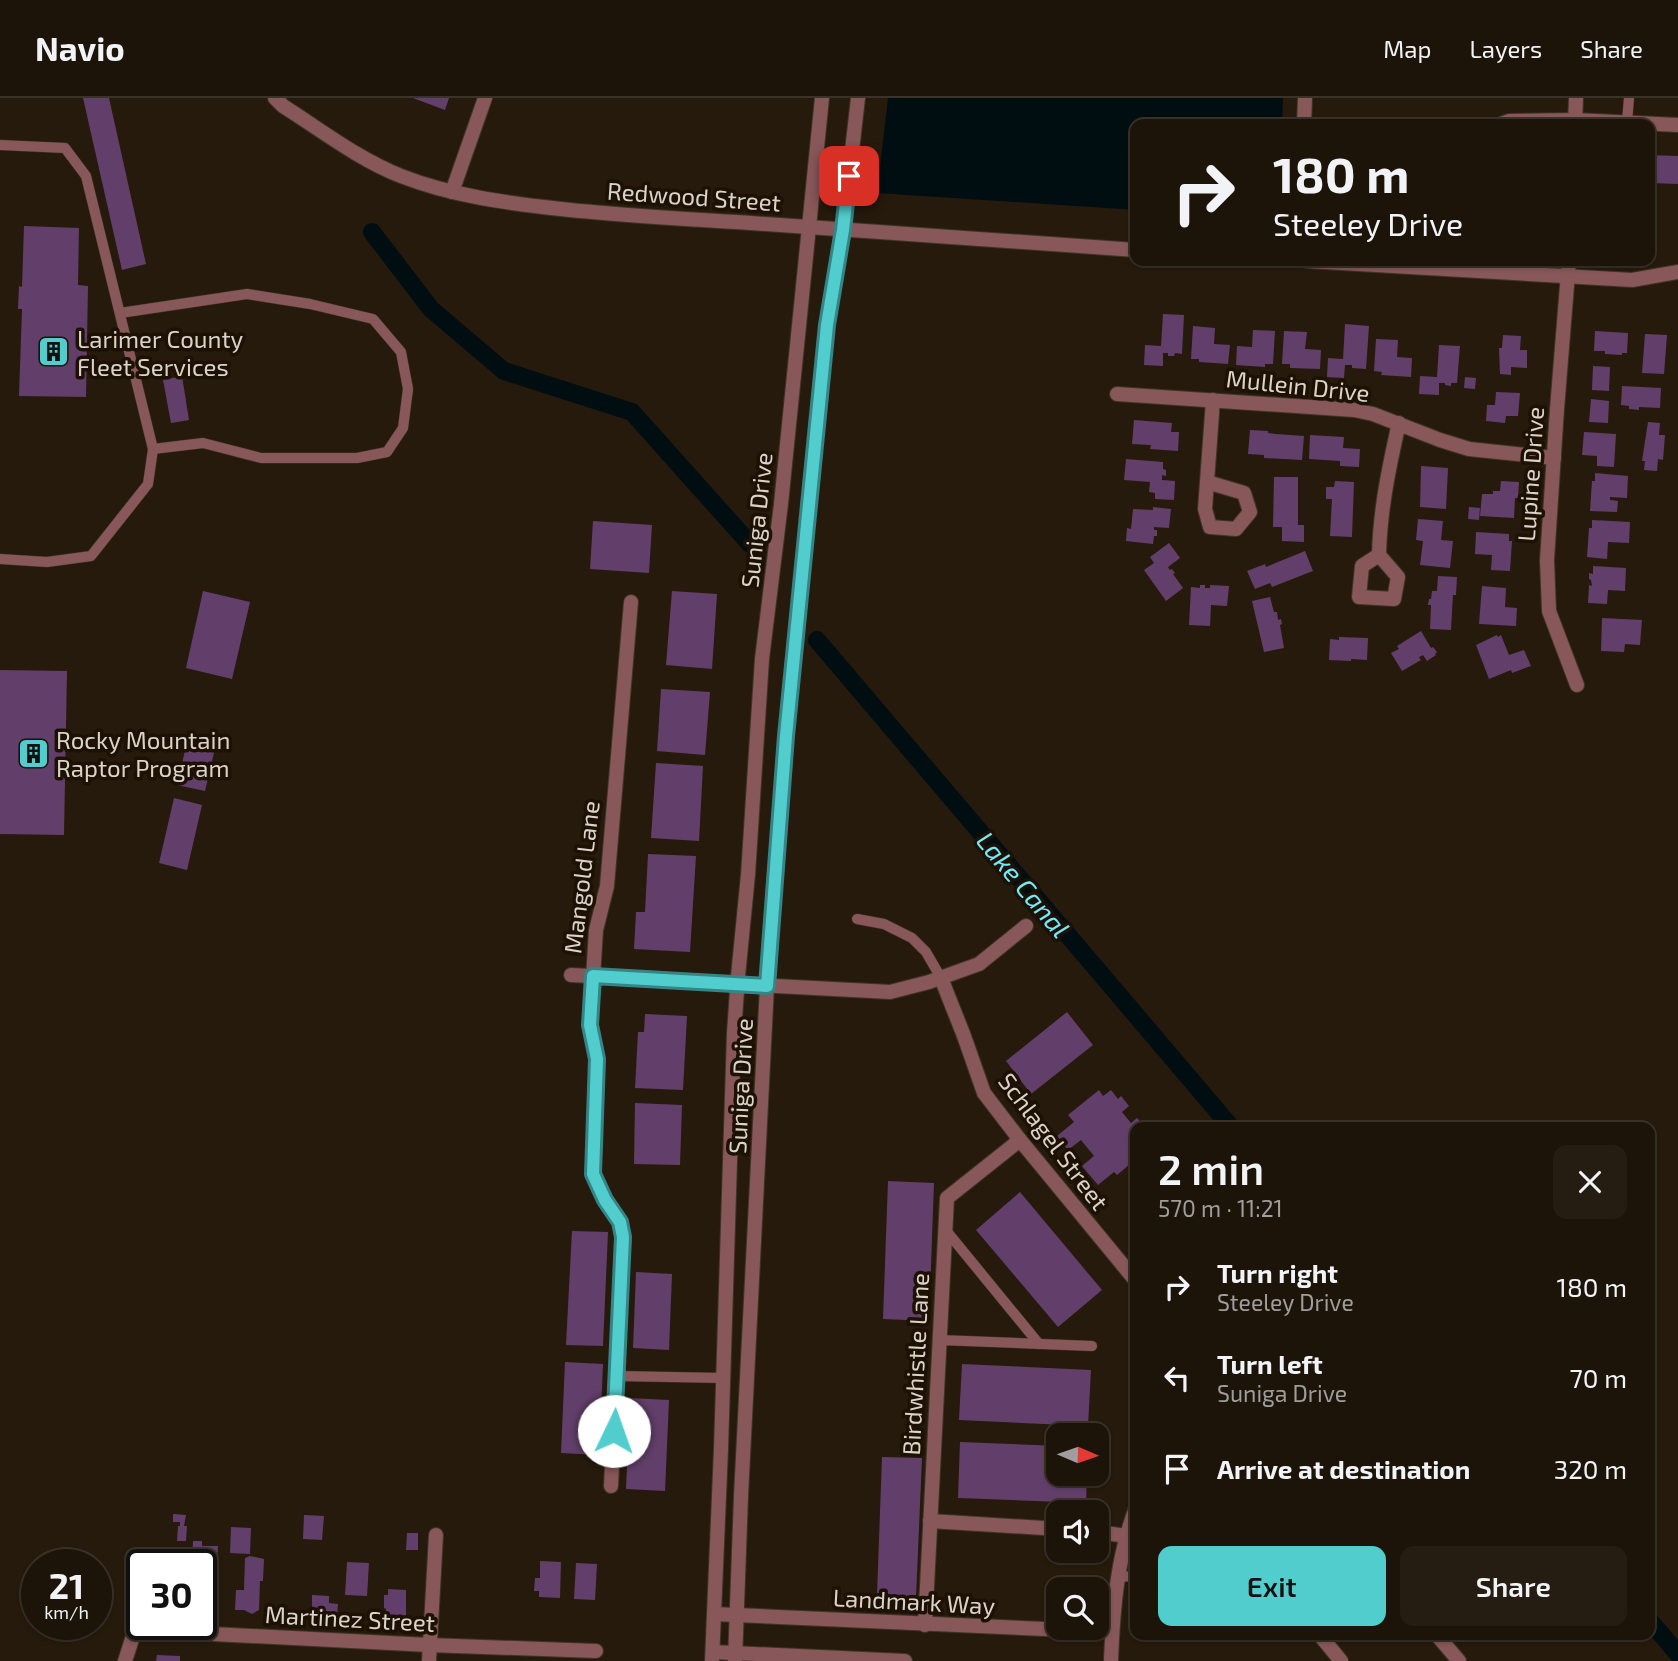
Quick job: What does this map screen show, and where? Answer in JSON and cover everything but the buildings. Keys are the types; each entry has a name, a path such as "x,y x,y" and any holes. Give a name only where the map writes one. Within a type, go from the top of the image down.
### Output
{"street":[{"name":"Redwood Street","path":"275,98 355,153 399,176 452,192 523,205 602,214 1130,250"},
{"path":"452,192 485,98"},
{"name":"Suniga Drive","path":"712,1656 734,1033 748,875 762,659 783,491 822,98"},
{"name":"Suniga Drive","path":"735,1657 767,986 786,736 827,325 843,230 858,98"},
{"path":"1304,119 1305,98"},
{"path":"1575,119 1576,98"},
{"path":"1655,124 1678,125"},
{"path":"1389,266 1632,280 1678,272"},
{"name":"Lupine Drive","path":"1569,266 1547,560 1549,611 1577,685"},
{"name":"Mullein Drive","path":"1117,394 1354,410 1373,414 1469,449 1554,458"},
{"path":"1207,482 1213,400"},
{"path":"1379,555 1385,483 1399,423"},
{"name":"Mangold Lane","path":"611,1486 623,1237 620,1222 605,1200 593,1174 597,1059 590,1025 596,930 607,886 631,602"},
{"path":"571,975 890,992 979,964 1026,926"},
{"name":"Schlagel Street","path":"941,978 984,1093 1130,1274"},
{"name":"Birdwhistle Lane","path":"925,1625 947,1198 1020,1140"},
{"path":"930,1521 1046,1528"},
{"path":"1111,1661 1118,1576 1130,1527"},
{"path":"1109,1534 1127,1536"},
{"path":"429,1661 436,1535"},
{"name":"Landmark Way","path":"714,1614 1112,1632"},
{"name":"Martinez Street","path":"125,1661 135,1630 596,1651"},
{"path":"1324,1640 1341,1661"},
{"path":"1441,1640 1459,1661"},
{"path":"712,1656 905,1661"}],"lane":[{"path":"1627,119 1629,98"},
{"path":"0,145 65,148 86,176 153,449 148,484 91,556 47,562 0,559"},
{"path":"120,313 247,294 310,304 373,319 401,352 408,388 404,428 387,452 357,458 261,458 204,443 153,449"},
{"path":"857,919 884,924 912,938 926,952 941,978"},
{"path":"944,1228 1039,1344"},
{"path":"939,1340 1092,1346"},
{"path":"616,1376 723,1378"},
{"path":"1118,1576 1130,1577"}],"shaded area":[{"path":"888,98 1283,98 1282,119 1130,119 1130,210 877,193"}],"waterway":[{"name":"Lake Canal","path":"372,232 431,309 504,371 632,412 750,544"},
{"name":"Lake Canal","path":"817,640 1227,1122"},
{"name":"Lake Canal","path":"1655,1627 1678,1654"}],"place":[{"name":"Larimer County Fleet Services","path":"54,352"},
{"name":"Rocky Mountain Raptor Program","path":"33,753"}],"route":[{"path":"614,1431 623,1237 620,1222 605,1200 593,1174 597,1059 590,1025 593,976 767,986 786,736 827,325 849,176"}]}
